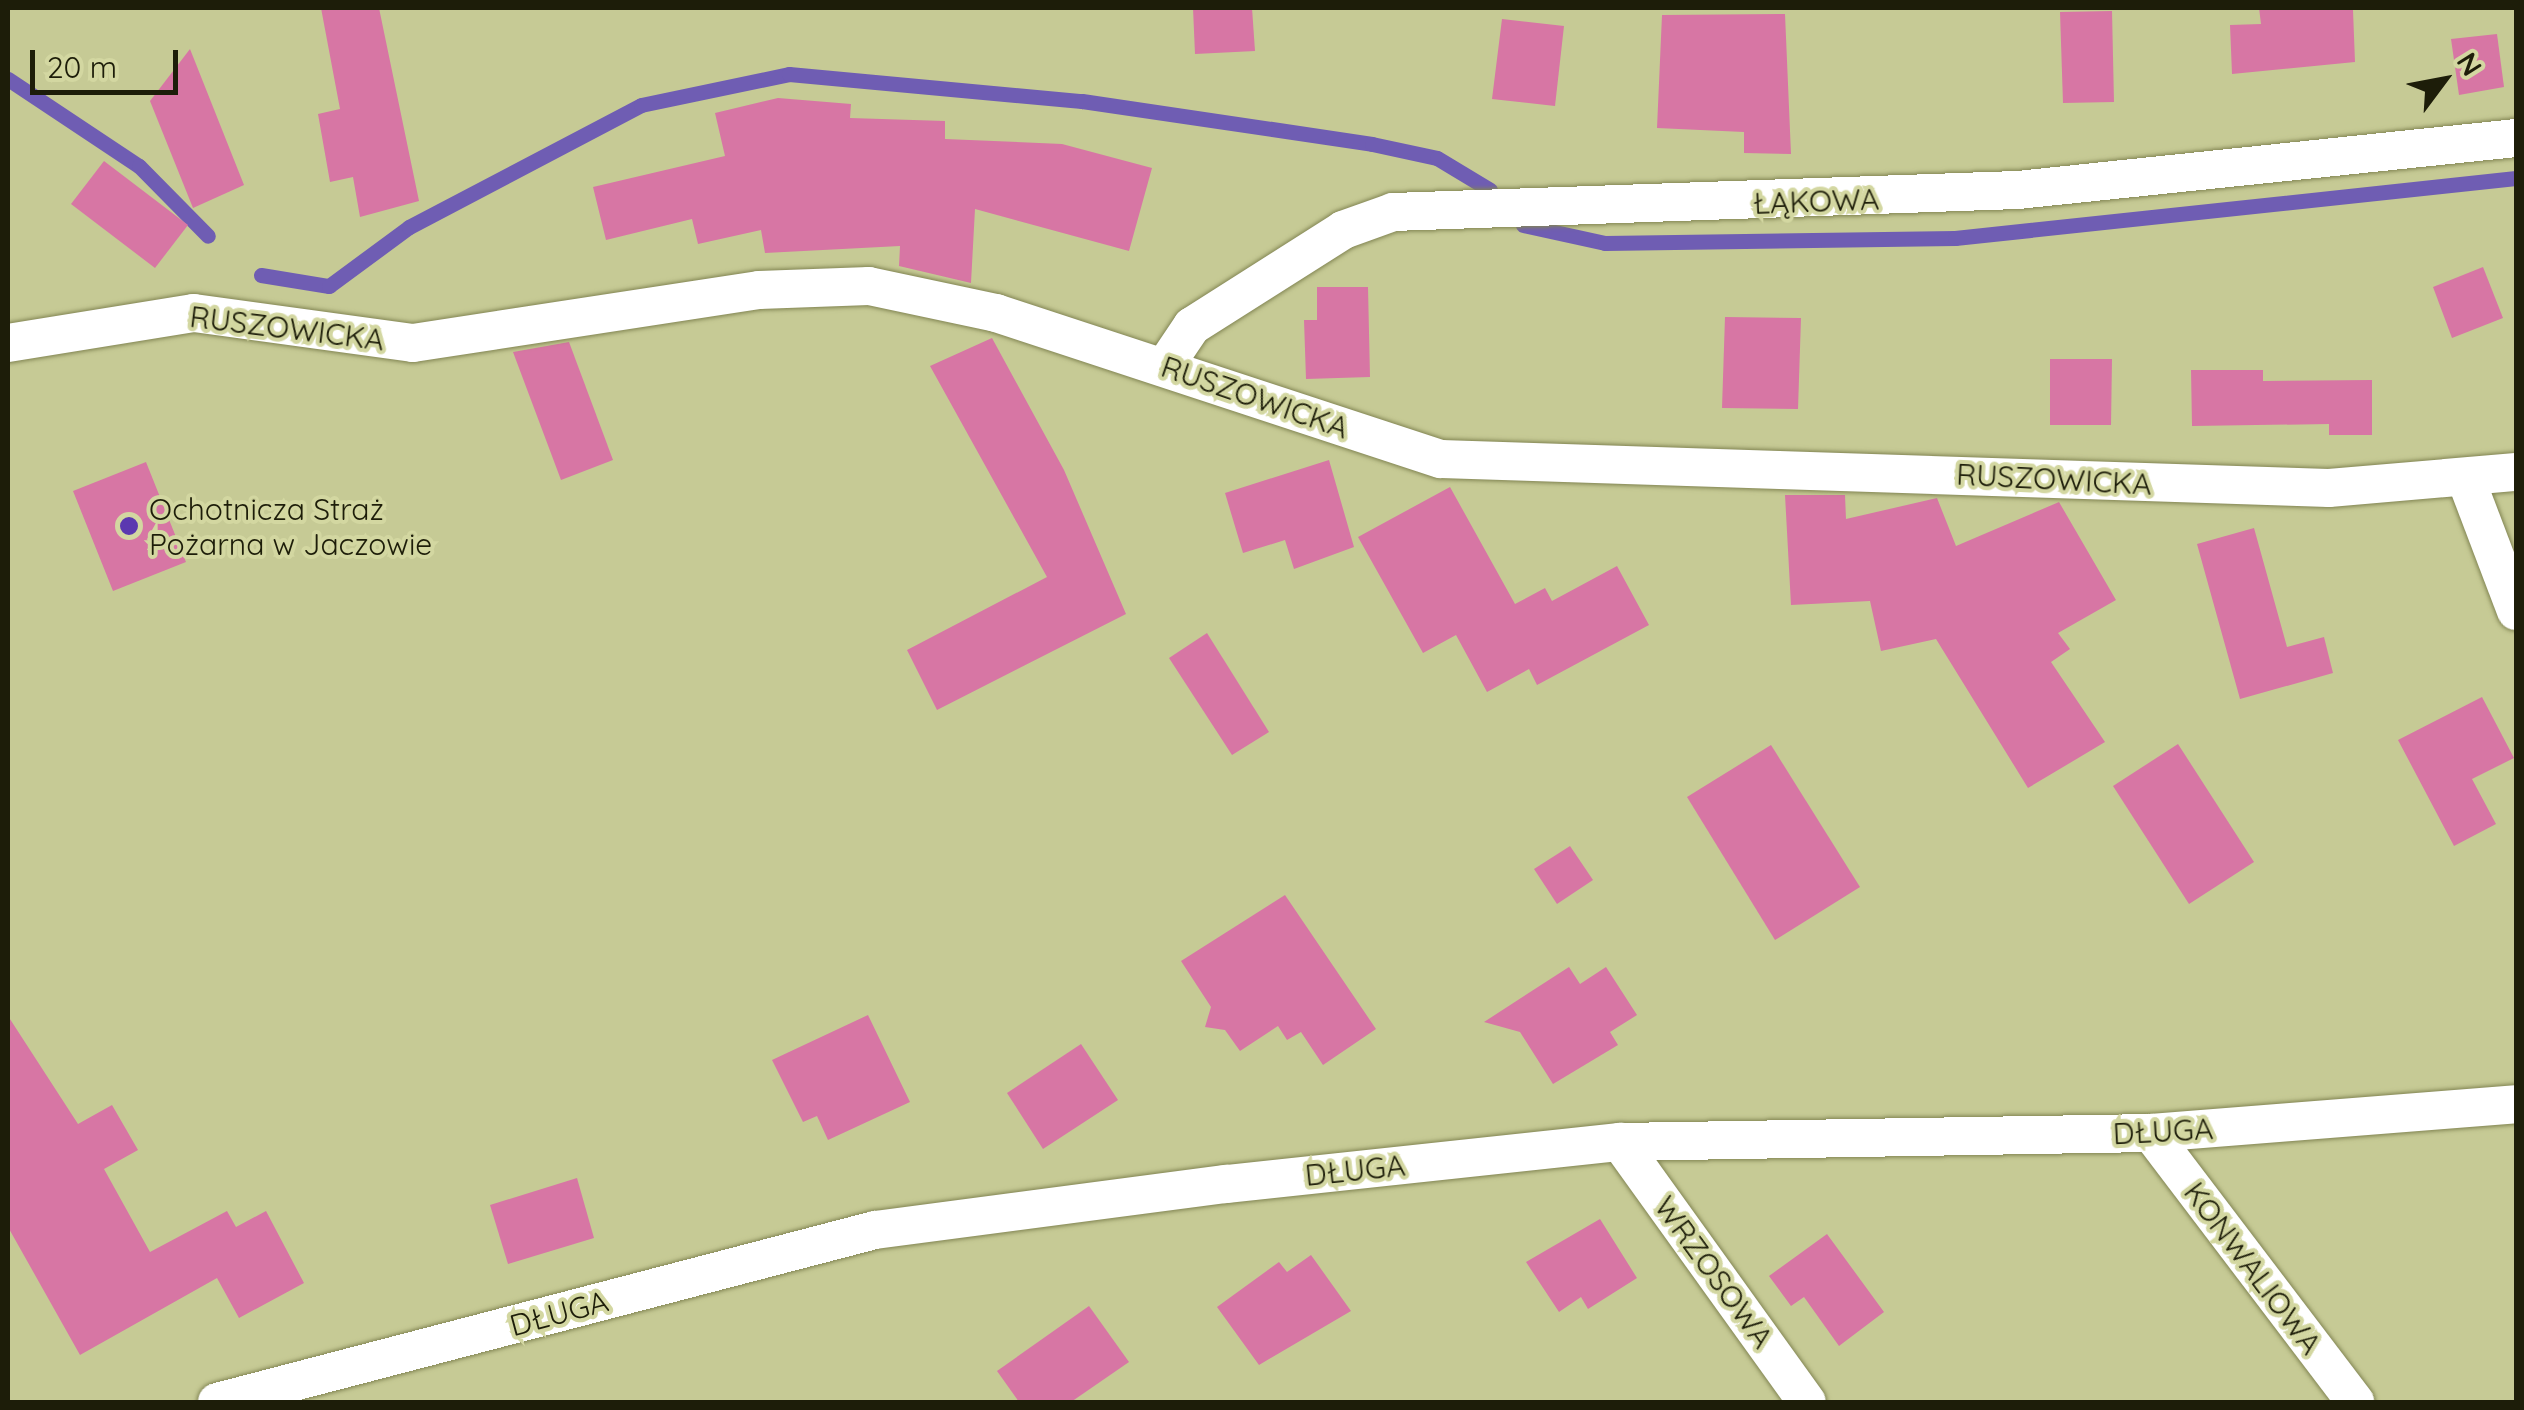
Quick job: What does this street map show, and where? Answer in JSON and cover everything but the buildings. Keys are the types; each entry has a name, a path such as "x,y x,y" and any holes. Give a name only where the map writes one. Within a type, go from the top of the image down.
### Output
{"street":[{"name":"ŁĄKOWA","path":"1164,366 1192,326 1343,230 1393,212 1944,195 2516,138"},
{"name":"RUSZOWICKA","path":"8,343 194,314 413,343 740,292 869,286 996,313 1441,460 2183,486 2467,482 2516,472"},
{"path":"2467,482 2516,612"},
{"name":"DŁUGA","path":"217,1402 875,1230 1620,1142 2151,1134 2516,1104"},
{"name":"KONWALIOWA","path":"2151,1134 2355,1402"},
{"name":"WRZOSOWA","path":"1620,1142 1807,1402"}],"waterway":[{"path":"261,275 329,286 409,227 641,105 789,74 1082,101 1372,144 1437,158 1490,190"},
{"path":"8,79 139,166 208,236"},
{"path":"1523,225 1605,243 1955,238 2516,178"}],"place":[{"name":"Ochotnicza Straż Pożarna w Jaczowie","path":"129,526"}]}
